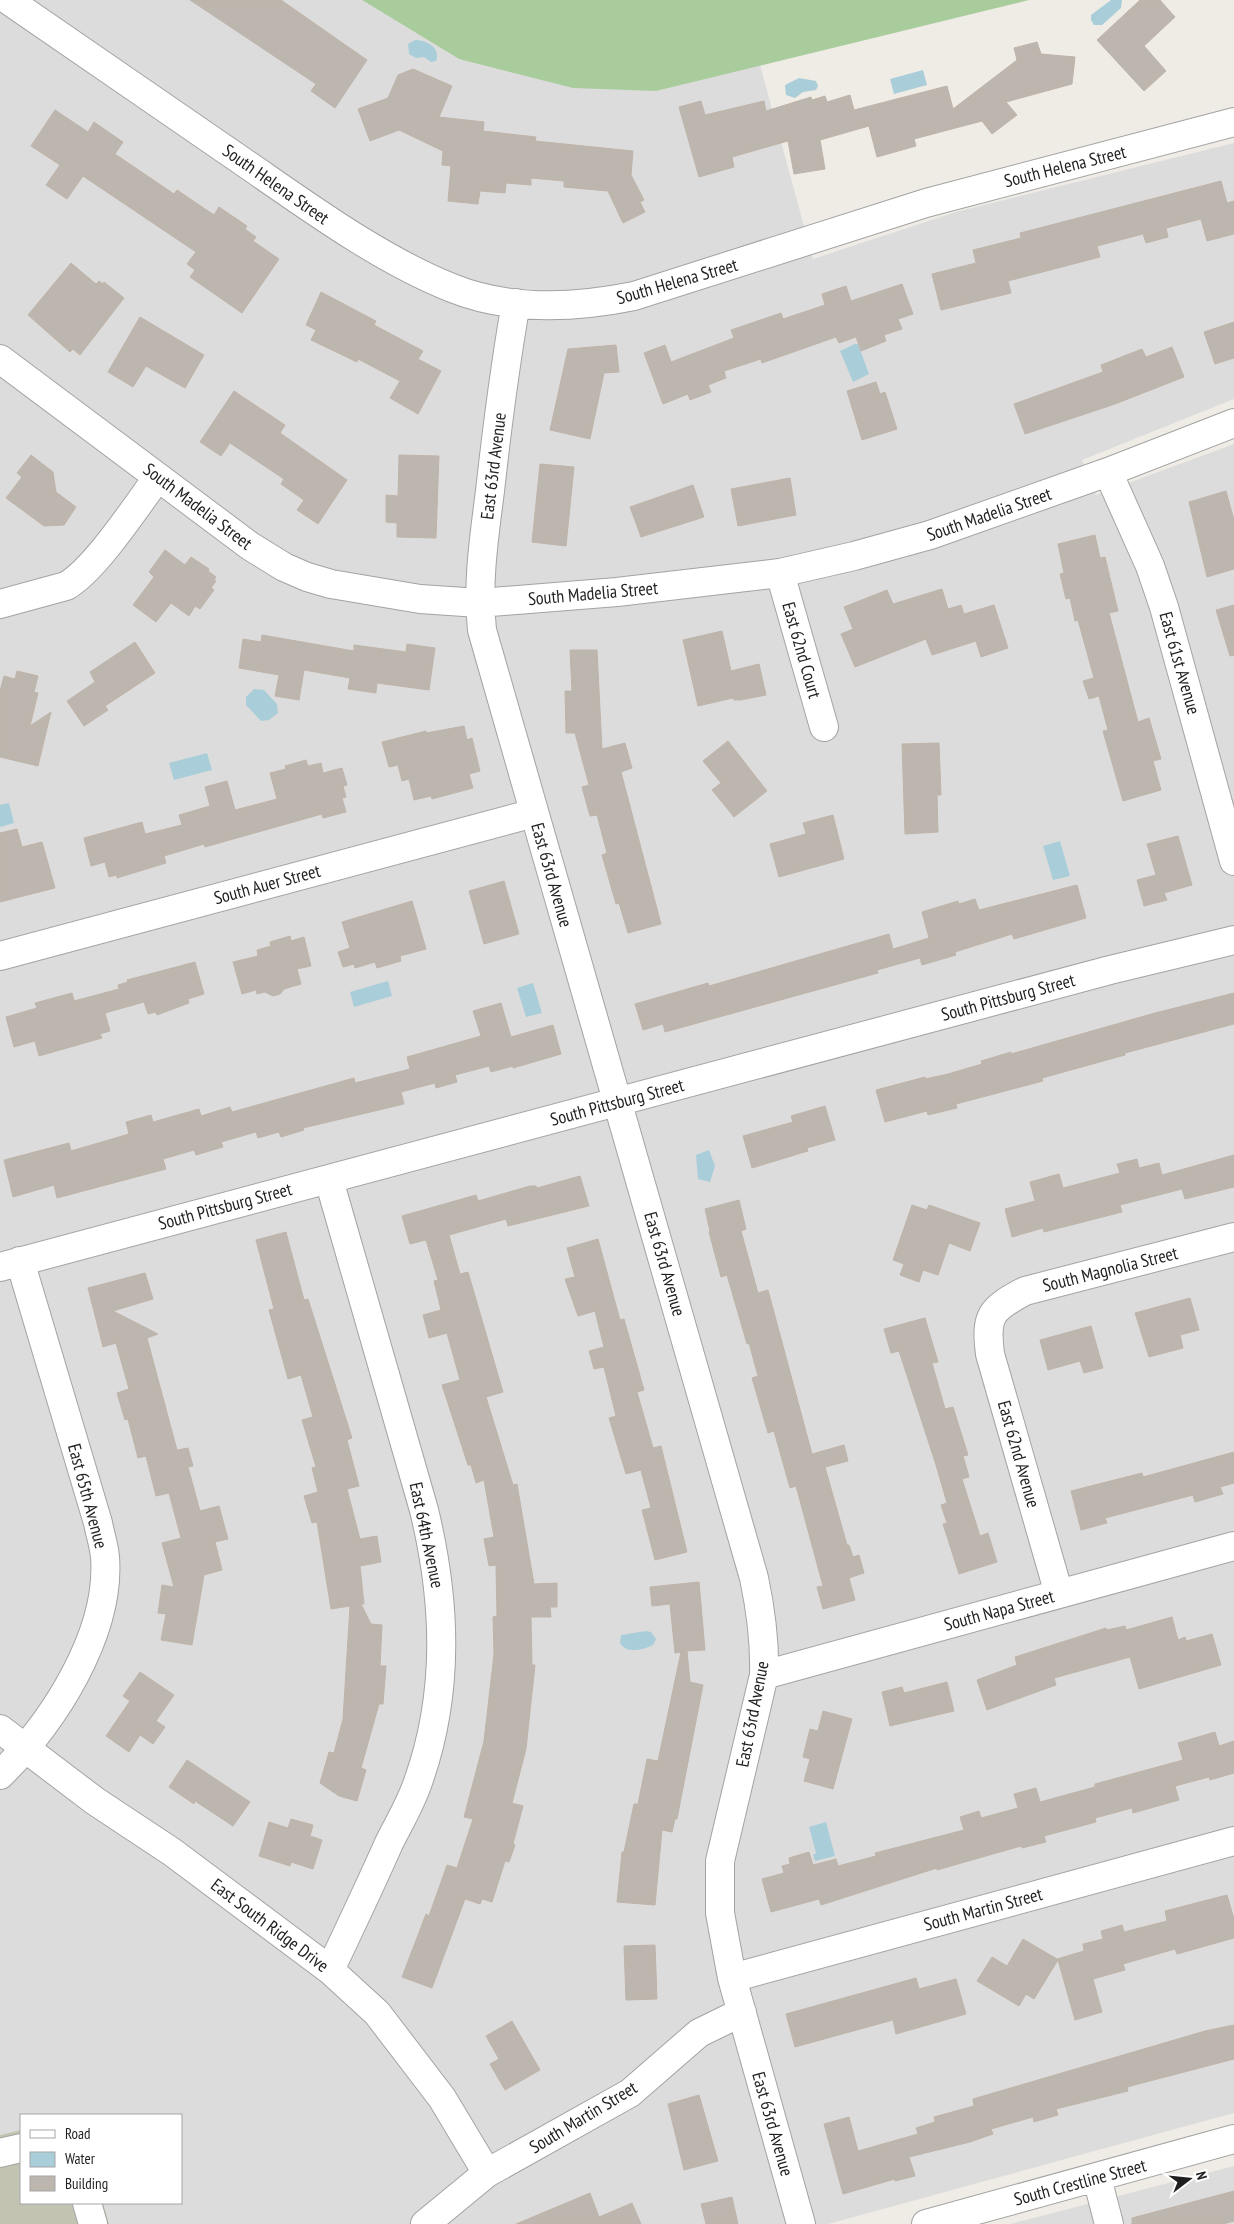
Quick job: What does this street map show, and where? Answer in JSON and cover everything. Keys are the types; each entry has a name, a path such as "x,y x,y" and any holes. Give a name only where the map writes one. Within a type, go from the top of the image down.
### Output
{"street":[{"name":"South Helena Street","path":"8,0 328,221 413,270 453,289 516,303 553,306 612,301 634,296 926,203 1234,122"},
{"name":"East 63rd Avenue","path":"516,303 504,374 481,567 479,603 487,654 618,1101 754,1578 763,1628 764,1675 720,1861 718,1888 720,1912 732,1978 801,2224"},
{"name":"South Madelia Street","path":"0,359 250,546 284,567 307,577 331,584 420,599 479,603 617,592 780,573 862,554 930,535 1108,472 1234,423"},
{"name":"East 61st Avenue","path":"1108,472 1150,566 1164,607 1234,861"},
{"path":"0,604 66,586 75,581 103,549 158,477"},
{"name":"East 62nd Court","path":"780,573 824,728"},
{"name":"South Auer Street","path":"0,956 534,813"},
{"name":"South Pittsburg Street","path":"10,1264 1110,970 1234,940"},
{"name":"East 64th Avenue","path":"329,1180 428,1528 441,1598 442,1650 430,1738 418,1782 330,1970"},
{"name":"South Magnolia Street","path":"992,1313 1005,1301 1025,1291 1234,1237"},
{"name":"East 65th Avenue","path":"0,1775 26,1749 63,1694 80,1664 94,1633 102,1597 105,1558 98,1523 10,1264"},
{"name":"East 62nd Avenue","path":"992,1313 987,1329 990,1354 1059,1594"},
{"name":"South Napa Street","path":"764,1675 1234,1546"},
{"name":"East South Ridge Drive","path":"0,1729 95,1801 172,1852 330,1970 377,2013 442,2098 487,2173"},
{"name":"South Martin Street","path":"732,1978 1234,1841"},
{"name":"South Martin Street","path":"425,2224 487,2173 630,2093 699,2032 742,2012"},
{"name":"South Crestline Street","path":"926,2224 1234,2139"},
{"path":"0,2153 20,2148"},
{"path":"1097,2178 1109,2224"},
{"path":"87,2204 93,2224"}],"shaded area":[{"path":"0,0 362,0 459,59 656,91 760,65 813,259 956,212 1234,143 1234,399 1082,460 1096,495 1234,444 1234,2113 828,2224 109,2224 103,2204 182,2204 182,2114 20,2114 20,2130 0,2135"},
{"path":"20,2130 20,2204 103,2204 109,2224 0,2224 0,2135"},
{"path":"1234,2166 1234,2224 1010,2224"}],"green space":[{"path":"362,0 1029,0 656,91 573,88 459,59"}],"water":[{"path":"1111,0 1122,0 1121,8 1102,25 1094,25 1091,15"},
{"path":"415,40 424,41 435,49 437,52 436,61 431,62 424,57 416,58 409,54 408,44"},
{"path":"923,70 927,85 894,94 890,79"},
{"path":"799,78 816,81 818,86 816,90 803,92 795,98 786,95 785,85"},
{"path":"858,344 869,374 853,382 840,351"},
{"path":"254,689 264,690 277,704 278,713 269,720 261,721 246,705 246,697"},
{"path":"207,753 212,770 174,780 169,763"},
{"path":"9,803 14,823 0,827 0,805"},
{"path":"1060,841 1070,876 1053,880 1043,846"},
{"path":"388,981 392,996 354,1007 350,992"},
{"path":"533,983 542,1013 526,1017 517,988"},
{"path":"709,1150 715,1166 710,1182 698,1179 696,1155"},
{"path":"651,1632 656,1639 653,1645 630,1650 620,1643 621,1635"},
{"path":"826,1822 835,1856 815,1861 813,1855 816,1853 809,1827"}],"building":[{"path":"190,0 281,0 367,60 335,108 311,91 316,84"},
{"path":"1140,0 1160,0 1175,17 1144,46 1166,71 1144,91 1097,40"},
{"path":"1037,42 1041,54 1075,57 1072,84 1006,102 1017,115 992,134 982,121 914,139 916,146 877,157 869,126 820,140 825,169 794,174 788,141 732,157 734,167 699,177 679,107 701,101 705,115 764,101 766,111 811,97 812,100 825,96 827,102 850,95 854,110 947,86 953,109 1017,60 1014,48"},
{"path":"413,69 452,86 439,117 484,122 483,131 536,137 535,141 633,151 631,175 644,200 640,202 645,212 623,223 608,191 564,187 564,181 531,178 531,185 506,183 505,193 480,191 478,204 448,201 451,166 442,165 443,151 399,130 370,141 358,109 388,98 398,75"},
{"path":"55,110 88,132 94,122 123,142 115,154 174,194 177,190 214,215 219,207 247,226 245,229 256,237 253,241 279,259 242,313 190,277 195,270 187,264 196,252 83,176 67,199 46,185 60,165 31,146"},
{"path":"1221,181 1227,203 1234,201 1234,234 1207,241 1201,219 1166,228 1168,237 1146,243 1143,234 1097,246 1100,257 1008,281 1011,293 941,310 932,274 976,263 973,250 1021,238 1020,233"},
{"path":"71,263 96,284 99,281 103,284 104,282 124,298 80,355 73,349 70,352 28,315"},
{"path":"902,284 913,314 898,319 902,329 884,335 886,341 861,351 856,337 839,343 836,337 762,363 761,359 724,371 726,378 708,385 711,392 690,400 688,394 663,404 644,353 665,345 671,362 734,338 731,330 781,313 783,319 825,305 822,294 846,286 851,301"},
{"path":"321,292 376,321 374,325 423,351 418,359 441,371 418,414 390,398 400,381 358,359 357,362 311,340 316,330 306,325"},
{"path":"140,317 204,355 185,388 146,366 133,387 108,372"},
{"path":"1234,322 1234,358 1215,364 1204,332"},
{"path":"616,345 619,372 604,373 590,439 550,430 568,349"},
{"path":"1172,347 1184,377 1115,404 1025,434 1014,404 1103,372 1101,365 1142,349 1146,357"},
{"path":"876,382 880,394 885,392 897,429 862,440 847,391"},
{"path":"234,391 285,425 280,433 347,480 318,524 297,510 304,500 281,484 284,479 230,443 221,456 200,442"},
{"path":"31,455 53,472 56,492 76,507 64,525 44,526 6,498 22,477 17,473"},
{"path":"399,455 439,456 436,538 397,537 397,523 386,522 386,495 398,496"},
{"path":"540,464 574,467 566,546 532,542"},
{"path":"790,478 796,515 738,526 731,489"},
{"path":"693,485 704,517 641,537 630,507"},
{"path":"1226,491 1234,520 1234,569 1207,577 1189,502"},
{"path":"1095,535 1100,558 1105,557 1118,611 1109,613 1138,722 1149,718 1161,759 1153,761 1161,790 1123,801 1103,731 1108,730 1099,696 1089,699 1083,681 1094,678 1078,620 1075,621 1070,598 1066,599 1060,574 1064,573 1058,544"},
{"path":"165,550 185,565 191,557 209,569 208,571 216,577 214,580 216,581 211,588 214,590 200,609 195,606 189,616 171,603 156,622 133,605 154,577 149,572"},
{"path":"942,589 948,609 961,605 964,614 994,605 1008,648 981,657 976,641 932,655 926,639 855,667 841,634 853,629 844,607 887,590 893,604"},
{"path":"1234,605 1234,655 1230,656 1216,610"},
{"path":"722,631 731,671 759,664 766,695 741,700 734,700 733,698 698,706 683,640"},
{"path":"262,635 354,651 354,645 406,652 407,644 435,648 429,690 377,683 376,693 348,689 350,678 304,670 299,700 275,696 279,675 239,668 243,639 261,642"},
{"path":"135,642 155,673 105,706 108,710 84,726 67,701 95,682 90,672"},
{"path":"570,650 597,650 602,749 625,743 632,768 621,772 661,924 628,933 619,903 616,904 602,855 607,853 597,815 590,816 582,787 589,785 575,733 566,733 565,691 572,691"},
{"path":"17,671 38,676 34,692 38,693 30,726 51,712 38,766 0,757 0,691 4,676 15,679"},
{"path":"464,726 467,740 472,738 480,771 469,774 473,788 432,799 431,796 414,800 409,779 402,781 398,765 389,767 382,742 426,731 426,733"},
{"path":"728,741 767,791 734,817 712,790 721,783 703,761"},
{"path":"939,743 941,795 937,795 938,832 905,834 902,744"},
{"path":"306,760 308,766 321,763 323,773 342,768 347,785 343,786 346,797 342,798 346,812 323,818 322,814 205,847 204,844 164,856 166,863 117,878 117,875 109,877 105,862 91,866 84,838 142,822 145,834 182,825 179,815 210,806 205,787 227,781 235,810 277,799 270,773 286,769 285,766"},
{"path":"833,815 844,859 779,877 770,844 806,834 803,823"},
{"path":"17,829 22,847 42,842 55,888 0,902 0,833"},
{"path":"1178,836 1192,885 1164,893 1167,900 1144,906 1137,880 1156,875 1147,844"},
{"path":"504,881 519,934 484,944 469,891"},
{"path":"1077,885 1086,918 1014,939 1012,934 955,952 956,955 922,965 920,958 877,970 878,973 665,1032 663,1024 643,1030 635,1004 708,983 709,986 889,934 893,949 929,938 922,912 958,901 959,904 975,899 979,910"},
{"path":"412,901 426,949 400,956 401,961 377,968 375,962 355,968 354,964 343,967 338,952 350,948 342,922"},
{"path":"290,936 291,941 304,937 311,966 297,969 301,984 284,989 280,994 273,996 265,992 257,994 256,990 242,994 233,962 258,956 257,950 271,946 270,942"},
{"path":"195,962 204,994 188,999 189,1003 157,1015 156,1012 148,1014 144,1002 105,1013 110,1031 100,1034 102,1038 39,1056 35,1041 14,1047 6,1017 37,1008 35,1003 72,993 74,1001 119,989 118,985 128,982 127,980"},
{"path":"1234,993 1234,1024 1125,1053 1125,1055 1042,1078 1043,1081 956,1104 957,1108 928,1115 927,1111 885,1122 876,1090 925,1077 925,1079 948,1074 982,1064 981,1061 1011,1052 1011,1054 1155,1013"},
{"path":"501,1003 511,1037 553,1025 561,1054 513,1068 513,1066 491,1072 489,1066 455,1075 457,1082 436,1088 435,1083 401,1092 404,1104 303,1128 304,1130 281,1137 279,1132 258,1138 256,1132 221,1142 223,1147 196,1155 194,1150 163,1159 166,1169 57,1198 54,1185 13,1197 4,1160 69,1143 71,1151 129,1134 126,1122 151,1115 153,1122 199,1109 201,1116 230,1107 232,1112 354,1078 355,1083 410,1069 407,1057 481,1036 473,1011"},
{"path":"825,1106 835,1140 807,1148 808,1151 752,1168 743,1136 793,1122 791,1116"},
{"path":"1234,1155 1234,1187 1185,1199 1182,1189 1120,1205 1122,1212 1044,1232 1043,1228 1012,1237 1005,1209 1035,1201 1030,1182 1059,1174 1063,1188 1120,1173 1117,1164 1137,1159 1139,1168 1159,1163 1162,1175"},
{"path":"580,1176 589,1206 508,1226 506,1219 449,1235 460,1274 468,1272 503,1392 486,1397 513,1485 517,1484 534,1584 557,1583 557,1607 550,1607 551,1617 531,1617 532,1665 535,1665 526,1749 512,1803 523,1806 513,1844 515,1845 509,1862 505,1861 492,1902 482,1899 480,1904 465,1899 432,1988 402,1977 426,1914 429,1916 447,1865 457,1868 473,1819 464,1817 484,1741 494,1654 493,1617 497,1616 496,1565 489,1566 484,1539 494,1537 484,1480 476,1483 471,1465 468,1465 442,1385 460,1380 447,1333 429,1338 423,1315 441,1310 434,1281 438,1280 426,1240 410,1244 402,1216 476,1195 478,1201 530,1186 536,1186 537,1188"},
{"path":"739,1200 746,1229 741,1231 758,1293 768,1290 812,1454 844,1445 848,1461 825,1467 847,1545 849,1545 853,1557 859,1555 864,1573 849,1578 855,1600 823,1609 817,1587 823,1586 796,1486 790,1488 774,1431 768,1433 752,1378 758,1376 749,1343 747,1344 727,1275 721,1277 709,1232 705,1209"},
{"path":"912,1205 927,1210 929,1205 980,1223 970,1251 949,1243 938,1275 923,1270 919,1282 900,1275 904,1264 893,1260"},
{"path":"286,1232 304,1300 308,1299 352,1438 347,1440 359,1486 347,1489 360,1539 377,1536 381,1562 360,1566 364,1604 361,1604 371,1624 382,1625 380,1666 386,1666 383,1704 379,1704 361,1768 366,1770 357,1801 339,1796 320,1783 329,1752 334,1753 343,1719 350,1606 331,1609 317,1522 312,1523 304,1496 318,1492 312,1468 316,1467 302,1420 313,1417 301,1375 288,1379 269,1310 274,1309 256,1240"},
{"path":"598,1239 620,1320 624,1319 644,1390 637,1392 653,1448 661,1446 687,1552 655,1560 642,1510 651,1508 641,1470 626,1474 609,1418 616,1416 604,1367 594,1369 589,1351 604,1347 595,1311 578,1316 565,1279 575,1277 567,1248"},
{"path":"145,1273 153,1299 113,1311 158,1334 147,1338 177,1450 188,1448 193,1466 188,1467 200,1511 219,1506 228,1539 215,1542 222,1570 204,1575 192,1645 161,1640 166,1614 158,1613 162,1585 174,1587 162,1543 181,1538 169,1493 156,1496 146,1456 138,1458 128,1419 125,1420 117,1393 129,1389 116,1343 103,1347 88,1288"},
{"path":"1190,1298 1199,1330 1180,1335 1183,1348 1149,1357 1135,1313"},
{"path":"925,1318 938,1362 932,1363 945,1409 953,1407 968,1455 963,1456 969,1477 962,1479 980,1536 988,1533 997,1562 959,1574 943,1524 947,1523 941,1505 947,1503 936,1465 899,1351 891,1353 884,1329"},
{"path":"1091,1326 1103,1368 1084,1373 1080,1361 1048,1370 1040,1340"},
{"path":"1234,1452 1234,1483 1220,1487 1223,1494 1195,1502 1193,1495 1105,1518 1107,1523 1081,1530 1071,1491 1142,1473 1143,1477"},
{"path":"699,1582 705,1650 687,1651 690,1682 703,1685 677,1819 675,1819 672,1832 662,1830 655,1905 617,1902 622,1852 624,1852 634,1804 638,1804 647,1759 658,1761 681,1652 675,1653 670,1604 652,1606 650,1587"},
{"path":"1172,1617 1178,1640 1185,1637 1186,1641 1212,1634 1221,1665 1139,1689 1130,1657 1054,1678 1056,1685 987,1710 977,1680 1017,1665 1015,1657 1106,1628 1107,1630 1125,1626 1126,1630"},
{"path":"140,1672 174,1695 156,1721 165,1727 153,1744 140,1735 129,1752 106,1736 130,1701 123,1696"},
{"path":"947,1682 954,1711 890,1726 882,1692 902,1687 904,1693"},
{"path":"823,1711 852,1719 833,1789 804,1781 810,1759 803,1757 810,1729 818,1731"},
{"path":"1215,1732 1219,1746 1234,1741 1234,1773 1210,1780 1209,1777 1175,1786 1179,1800 1133,1813 1132,1808 1095,1818 1096,1822 1044,1836 1046,1842 1022,1848 1021,1846 937,1870 937,1868 821,1905 819,1899 771,1912 762,1879 784,1873 782,1866 790,1864 789,1858 809,1852 813,1865 836,1859 838,1866 876,1856 875,1853 964,1830 960,1817 979,1811 981,1818 1018,1808 1014,1794 1036,1788 1040,1802 1095,1787 1095,1784 1183,1760 1178,1743"},
{"path":"187,1760 250,1802 233,1826 195,1801 194,1804 169,1787"},
{"path":"291,1819 313,1825 310,1836 322,1840 313,1869 291,1862 290,1866 259,1856 269,1822 288,1828"},
{"path":"1227,1895 1234,1919 1234,1938 1177,1954 1175,1949 1123,1964 1125,1970 1093,1979 1102,2012 1075,2020 1058,1960 1034,1999 1026,1994 1019,2006 977,1981 992,1957 1007,1966 1023,1939 1057,1959 1084,1951 1083,1944 1103,1939 1101,1931 1122,1925 1124,1932 1167,1921 1165,1911"},
{"path":"655,1945 657,1999 626,2000 624,1946"},
{"path":"916,1978 919,1989 956,1979 966,2014 896,2034 893,2020 795,2047 786,2014"},
{"path":"512,2021 540,2070 505,2090 490,2064 499,2059 486,2036"},
{"path":"1234,2025 1234,2059 1127,2087 1128,2091 1056,2109 1058,2115 1034,2122 1033,2117 991,2129 993,2134 970,2142 909,2157 915,2176 895,2181 895,2179 843,2194 824,2124 849,2117 858,2151 918,2134 916,2128 935,2122 934,2117 974,2106 973,2099 1205,2031"},
{"path":"699,2095 718,2161 684,2170 668,2104"},
{"path":"1234,2191 1234,2221 1223,2224 1132,2224 1132,2218"},
{"path":"590,2193 599,2217 632,2203 641,2224 516,2224"},
{"path":"732,2197 738,2224 706,2224 701,2204"}]}
